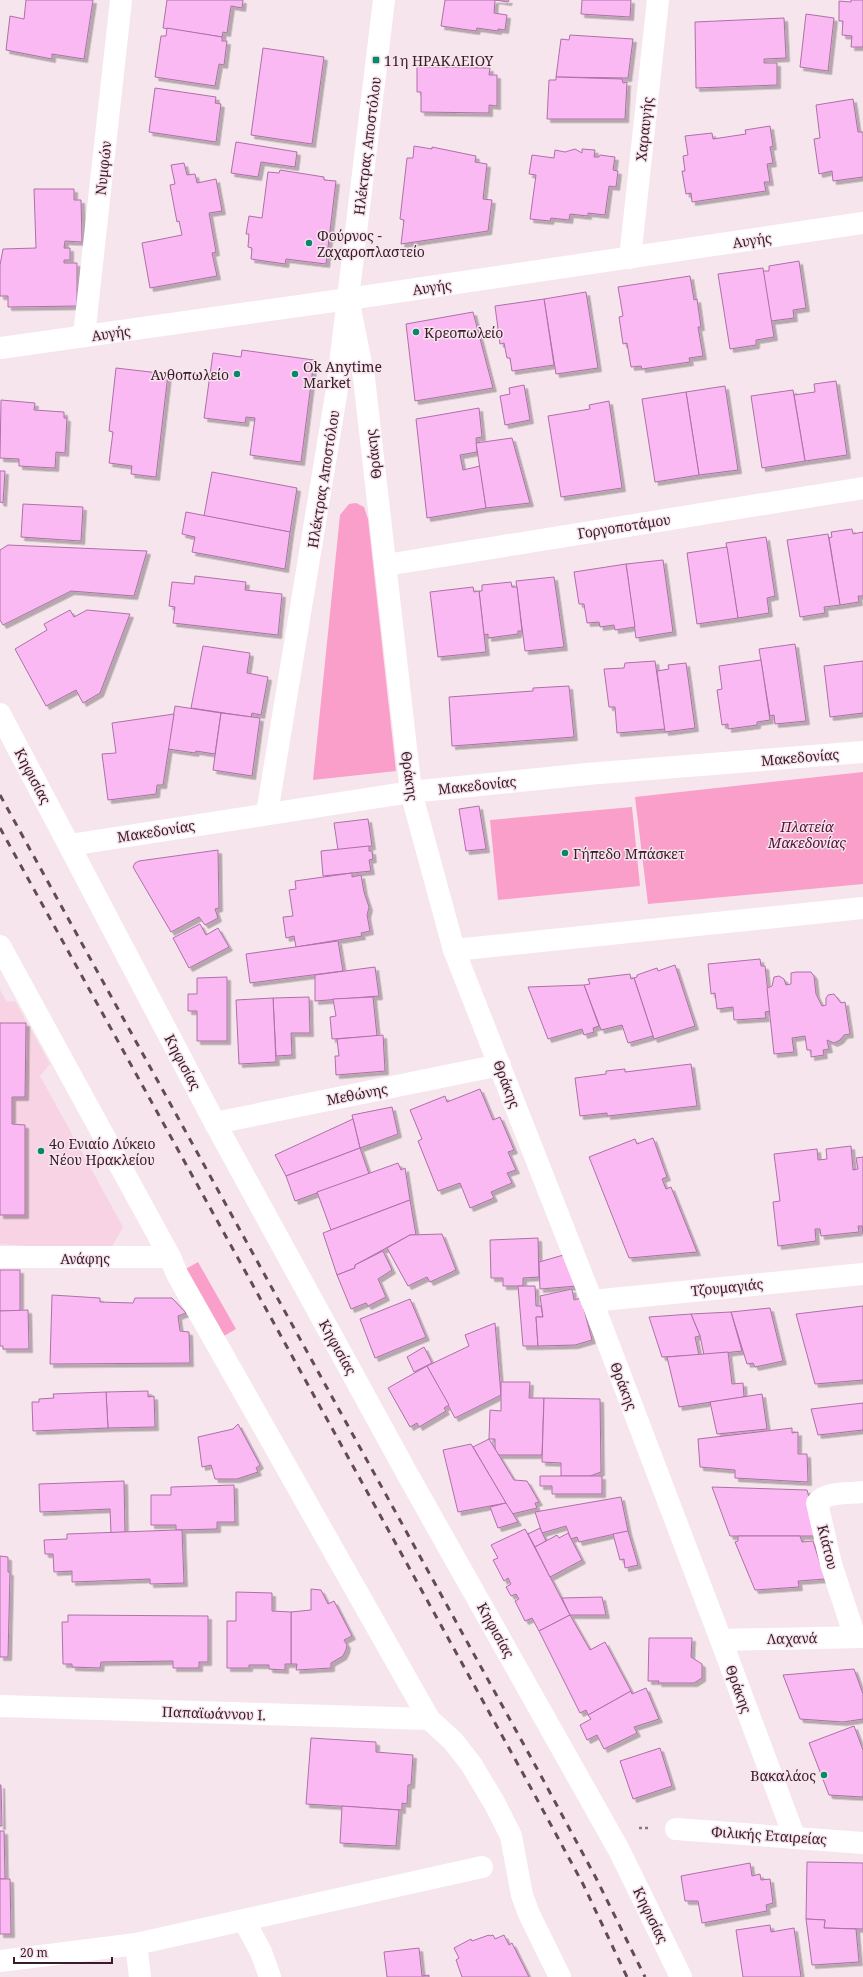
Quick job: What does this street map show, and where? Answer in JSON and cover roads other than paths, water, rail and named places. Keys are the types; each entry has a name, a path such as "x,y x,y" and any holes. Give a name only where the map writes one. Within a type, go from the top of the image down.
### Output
{"street":[{"name":"Νυμφών","path":"84,336 121,0"},
{"name":"Ηλέκτρας Αποστόλου","path":"267,813 337,389 384,0"},
{"name":"Χαραυγής","path":"630,258 658,0"},
{"name":"Αυγής","path":"0,348 348,299 863,223"},
{"name":"Θράκης","path":"348,299 364,378 411,792 454,950 592,1301 794,1836"},
{"name":"Γοργοποτάμου","path":"386,564 863,488"},
{"name":"Κηφισίας","path":"0,714 215,1123 413,1483 619,1850 681,1977"},
{"name":"Μακεδονίας","path":"70,845 267,813 411,792 595,774 863,752"},
{"path":"454,950 863,908"},
{"path":"0,946 170,1257 177,1274 429,1719 453,1741 471,1764 495,1804 511,1836 522,1895 560,1977"},
{"name":"Μεθώνης","path":"215,1123 500,1065"},
{"name":"Ανάφης","path":"0,1257 170,1257"},
{"name":"Τζουμαγιάς","path":"592,1301 863,1274"},
{"name":"Κιάτου","path":"859,1637 831,1564 817,1503 821,1498 830,1495 863,1492"},
{"name":"Λαχανά","path":"721,1640 859,1637"},
{"name":"Παπαϊωάννου Ι.","path":"0,1706 429,1719"},
{"name":"Φιλικής Εταιρείας","path":"676,1829 794,1836 863,1842"},
{"path":"0,1961 136,1944 482,1868"},
{"path":"244,1920 262,1952 270,1977"},
{"path":"136,1944 140,1977"}],"railway":[{"path":"0,795 540,1774 596,1878 645,1977"},
{"path":"0,828 526,1779 583,1884 627,1977"}],"place":[{"name":"11η ΗΡΑΚΛΕΙΟΥ","path":"376,60"},
{"name":"Φούρνος - Ζαχαροπλαστείο","path":"309,243"},
{"name":"Κρεοπωλείο","path":"416,332"},
{"name":"Ανθοπωλείο","path":"237,374"},
{"name":"Ok Anytime Market","path":"295,374"},
{"name":"Γήπεδο Μπάσκετ","path":"565,853"},
{"name":"4ο Ενιαίο Λύκειο Νέου Ηρακλείου","path":"41,1151"},
{"name":"Βακαλάος","path":"824,1775"}],"park label":[{"name":"Πλατεία Μακεδονίας","path":"807,834"}]}
